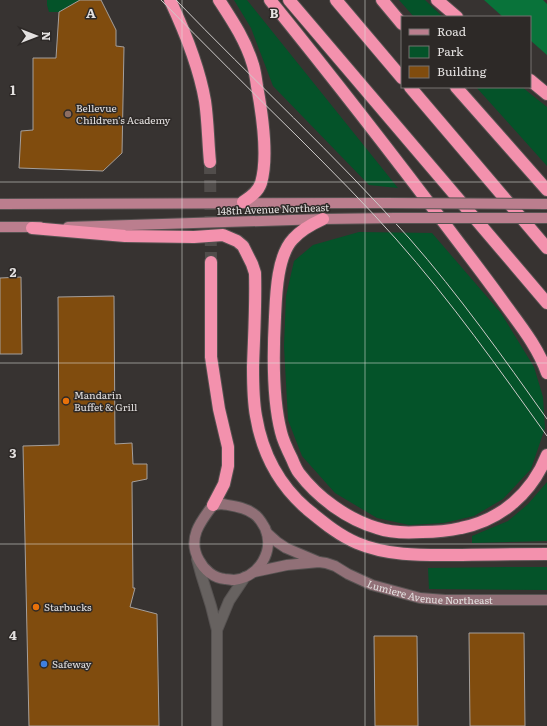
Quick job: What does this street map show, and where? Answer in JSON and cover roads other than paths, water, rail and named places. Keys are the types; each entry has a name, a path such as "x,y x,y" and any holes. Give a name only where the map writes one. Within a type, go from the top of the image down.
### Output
{"highway":[{"path":"170,0 187,38 198,69 205,102 210,162"},
{"path":"219,0 238,31 253,65 263,116 264,165 261,184 254,194 242,202"},
{"path":"270,0 355,106 524,329 547,373"},
{"path":"289,0 547,303"},
{"path":"336,0 401,77"},
{"path":"382,0 401,23"},
{"path":"437,0 456,16"},
{"path":"531,81 547,94"},
{"path":"411,88 547,248"},
{"path":"457,88 547,190"},
{"path":"323,219 302,230 293,239 282,259 276,299 274,335 275,384 281,432 299,472 319,495 361,522 378,529 398,532 431,532 459,529 490,518 522,495 531,485 547,455"},
{"path":"32,228 125,236 222,235 237,241 243,246 255,273 253,383 256,416 262,442 272,464 282,481 296,499 340,535 373,549 400,554 424,555 547,554"},
{"path":"211,262 211,357 219,409 228,447 228,466 224,484 213,505"}],"main road":[{"name":"148th Avenue Northeast","path":"0,204 325,202 547,204"},
{"name":"148th Avenue Northeast","path":"0,227 32,228 323,219 547,218"}],"street":[{"path":"217,630 229,601 249,575 261,565 266,555 268,544 267,533 262,522 254,514 243,508 222,504 213,505 201,521 196,532 194,544 217,630 217,726"},
{"name":"Lumiere Avenue Northeast","path":"267,533 286,548 319,562"},
{"path":"196,555 202,566 211,574 222,579 234,580 249,575"},
{"name":"Lumiere Avenue Northeast","path":"249,575 287,565 319,562 335,566 372,585 420,598 445,600 547,600"}],"tunnel":[{"path":"210,162 211,262"}],"tram line":[{"path":"161,0 335,175 396,239 455,311 547,436"},
{"path":"176,0 323,147 409,238 463,304 547,419"}],"place":[{"name":"Bellevue Children's Academy","path":"68,114"},
{"name":"Mandarin Buffet & Grill","path":"66,401"},
{"name":"Starbucks","path":"36,607"},
{"name":"Safeway","path":"44,664"}]}
